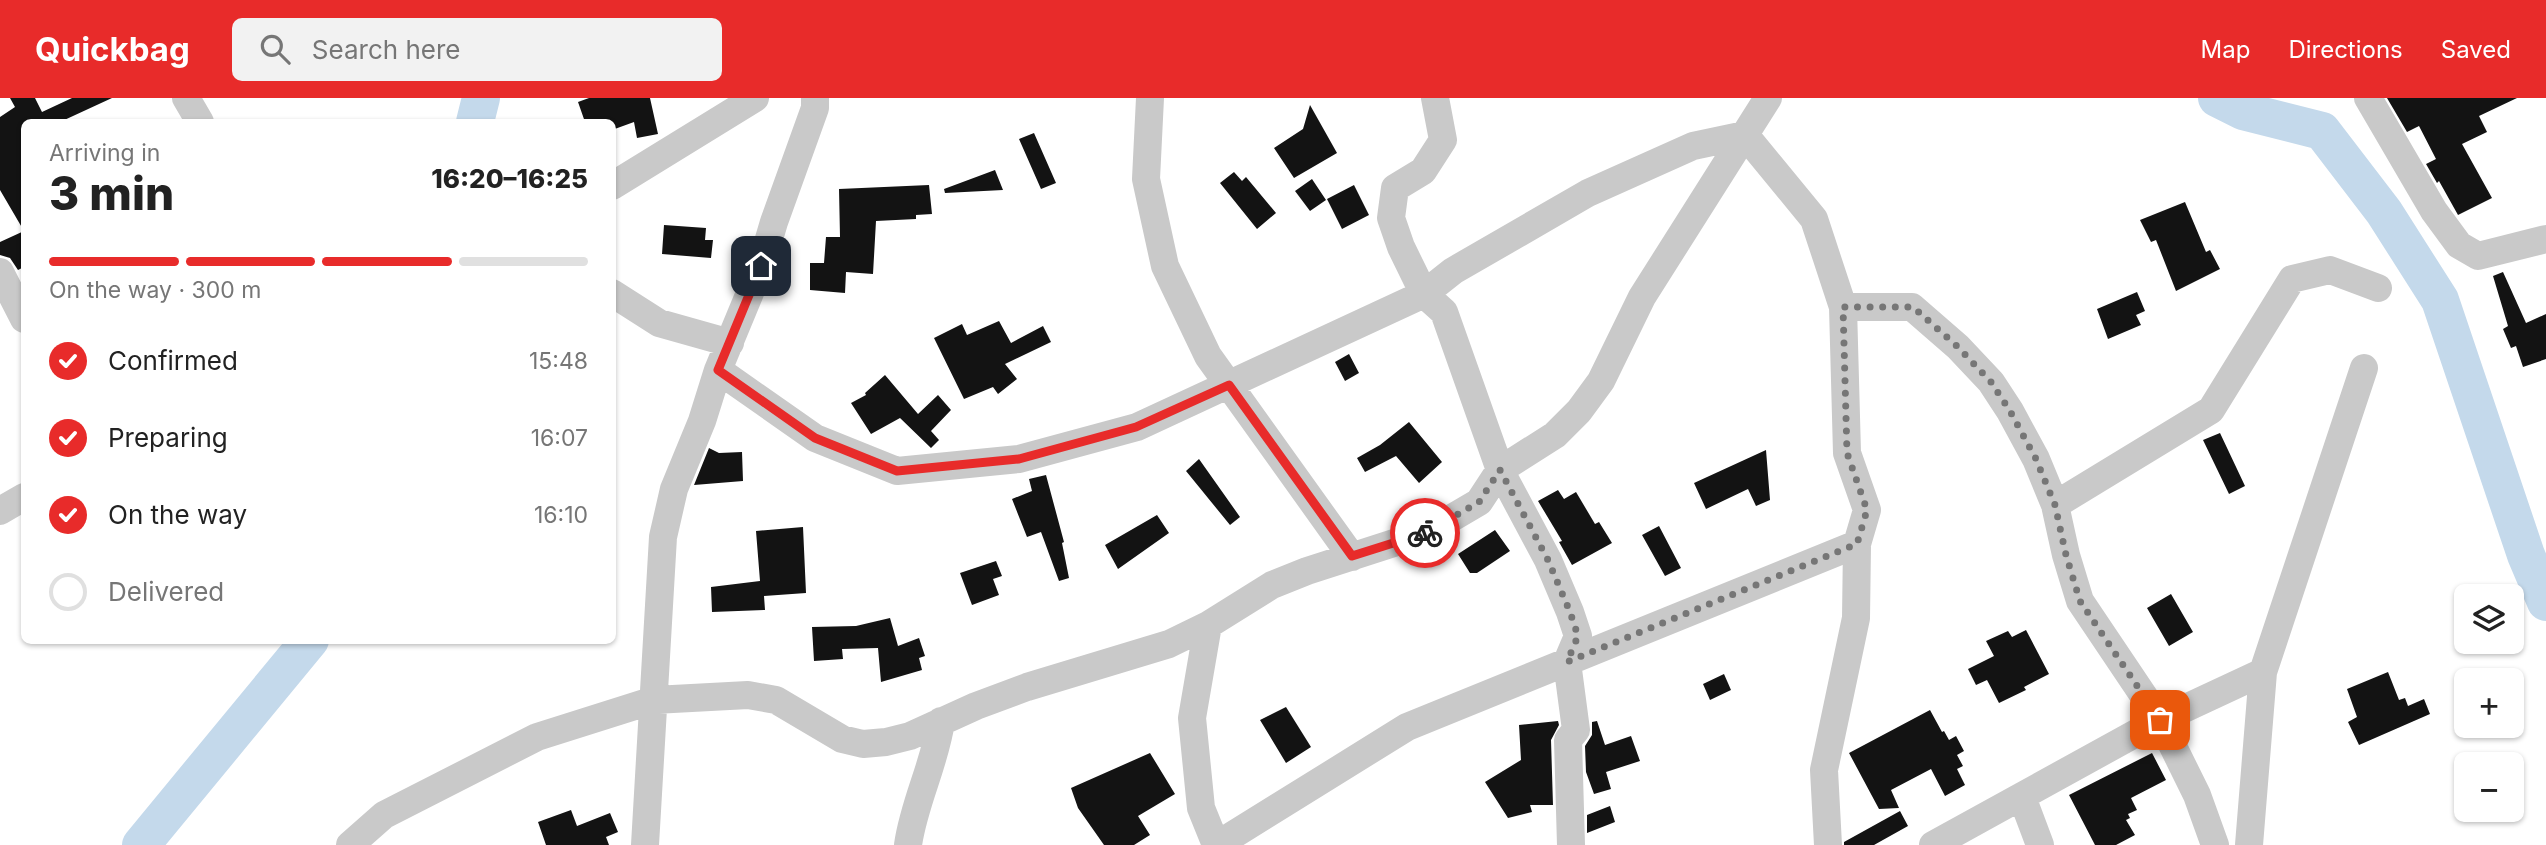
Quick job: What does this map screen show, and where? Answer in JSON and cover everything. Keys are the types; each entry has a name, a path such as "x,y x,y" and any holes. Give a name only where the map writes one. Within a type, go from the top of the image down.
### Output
{"street":[{"path":"186,98 198,119"},
{"path":"616,184 755,98"},
{"path":"645,845 663,537 674,489 702,421 718,370 761,266 815,108 815,98"},
{"path":"1150,98 1146,179 1165,265 1208,356 1352,556"},
{"path":"1435,98 1443,140 1423,171 1395,188 1391,218 1401,247 1424,294 1444,312 1500,470 1548,560 1578,636 1567,662 1576,730 1568,740 1571,845"},
{"path":"350,845 384,815 537,737 654,700 748,695 776,700 842,739 863,744 886,742 910,736 1027,687 1169,644 1208,625 1272,585 1428,532 1479,502 1500,470 1555,435 1579,411 1601,381 1642,297 1768,98"},
{"path":"2368,98 2434,211 2459,245 2478,256 2546,239"},
{"path":"718,370 815,438 897,471 1019,459 1136,427 1424,294 1453,271 1588,193 1693,146 1745,135"},
{"path":"1745,135 1814,219 1843,307 1847,453 1867,510 1857,544 1856,618 1824,770 1828,845"},
{"path":"2055,505 2211,410 2292,279 2330,270 2378,288"},
{"path":"0,272 21,313"},
{"path":"616,296 659,323 730,343"},
{"path":"1843,307 1913,307 1958,347 1991,382 2036,459 2055,505 2080,601 2160,720 2197,795 2215,845"},
{"path":"2252,841 2263,672 2364,368"},
{"path":"0,512 21,499"},
{"path":"1208,625 1192,718 1201,808 1217,845 1407,727 1857,544"},
{"path":"1933,845 2160,720 2263,672"},
{"path":"908,845 912,820 937,748 941,721"},
{"path":"2022,797 2040,845"}],"building":[{"path":"10,98 35,98 42,112 72,98 112,98 66,119 21,119 21,226 0,190 0,117 15,107"},
{"path":"589,98 650,98 658,134 637,138 634,122 616,129 616,119 584,119 578,102"},
{"path":"2387,98 2517,98 2479,116 2487,132 2462,144 2492,198 2458,215 2426,164 2436,159 2419,126 2407,132"},
{"path":"1310,105 1337,153 1294,178 1274,148 1303,129"},
{"path":"1034,133 1056,183 1041,189 1019,139"},
{"path":"995,170 1003,190 945,193 944,189"},
{"path":"1234,172 1242,181 1246,177 1276,213 1257,229 1220,183"},
{"path":"1312,179 1326,200 1310,211 1295,191"},
{"path":"929,185 932,214 916,215 916,219 876,221 873,274 846,272 845,293 810,290 810,263 824,263 826,237 840,237 839,189"},
{"path":"1354,185 1369,215 1342,229 1327,199"},
{"path":"2185,202 2206,252 2210,250 2220,269 2176,291 2156,240 2151,242 2140,220"},
{"path":"664,225 706,228 705,240 713,240 711,258 662,254"},
{"path":"21,232 21,268 18,270 10,258 0,255 0,242"},
{"path":"2503,272 2526,323 2546,314 2546,359 2523,367 2516,346 2511,348 2503,329 2508,326 2493,276"},
{"path":"2137,292 2145,311 2136,315 2141,325 2108,339 2097,309"},
{"path":"999,321 1011,343 1043,326 1051,342 1005,364 1017,379 998,394 993,387 964,399 934,338 962,324 967,335"},
{"path":"1349,354 1359,373 1345,381 1335,362"},
{"path":"885,375 918,414 938,395 951,410 931,431 939,440 931,448 900,418 871,434 851,403 866,395 865,393"},
{"path":"1409,422 1442,462 1419,483 1396,456 1365,472 1357,458 1380,445"},
{"path":"2220,433 2245,486 2229,494 2203,440"},
{"path":"709,448 719,453 742,452 743,481 694,485"},
{"path":"1766,450 1770,500 1756,506 1748,489 1706,509 1694,483"},
{"path":"1199,459 1240,517 1230,525 1186,471"},
{"path":"1046,475 1064,542 1062,543 1069,578 1059,581 1041,532 1027,537 1012,499 1032,491 1029,479"},
{"path":"1558,490 1564,499 1576,492 1595,524 1599,522 1612,543 1572,565 1559,542 1562,541 1538,501"},
{"path":"1157,515 1169,533 1118,569 1105,545"},
{"path":"1659,526 1681,568 1665,576 1642,535"},
{"path":"803,527 806,593 764,596 765,610 712,612 711,587 760,581 756,531"},
{"path":"1495,530 1510,551 1477,573 1470,573 1458,554"},
{"path":"996,561 1002,576 993,579 999,595 972,605 960,573"},
{"path":"2171,594 2193,632 2169,646 2147,608"},
{"path":"890,618 898,646 919,638 925,656 919,658 922,670 881,682 878,648 842,649 843,659 814,661 812,627 856,626"},
{"path":"2026,630 2049,674 2024,687 2026,690 1999,703 1987,680 1976,685 1968,669 1994,656 1986,641 2008,631 2012,637"},
{"path":"2388,672 2399,700 2405,698 2408,706 2424,699 2430,714 2359,745 2348,722 2357,717 2347,689"},
{"path":"1724,674 1731,690 1710,700 1703,684"},
{"path":"1286,707 1311,747 1286,763 1260,720"},
{"path":"1930,710 1942,732 1944,731 1949,740 1956,736 1964,751 1957,755 1963,766 1957,769 1965,785 1945,796 1931,769 1891,790 1899,808 1879,809 1849,753"},
{"path":"1558,721 1559,725 1551,740 1553,805 1530,805 1532,812 1508,818 1485,782 1521,760 1519,725"},
{"path":"1597,721 1605,745 1631,736 1640,761 1606,772 1611,789 1594,794 1586,772 1585,746 1592,735 1592,722"},
{"path":"1150,753 1175,794 1138,816 1150,835 1134,845 1104,845 1078,808 1071,788"},
{"path":"2152,753 2166,780 2131,798 2137,810 2128,814 2130,818 2126,820 2135,835 2116,845 2095,845 2069,795"},
{"path":"1610,806 1615,822 1587,833 1587,815"},
{"path":"571,810 577,826 610,813 618,832 606,837 609,845 546,845 538,822"},
{"path":"1900,811 1908,826 1874,845 1844,845 1844,842"}],"waterway":[{"path":"476,119 481,98"},
{"path":"2217,98 2243,111 2322,131 2384,212 2440,300 2526,555 2546,602"},
{"path":"141,845 307,644"}],"way so far":[{"path":"1425,533 1479,502 1500,470 1548,560 1570,612 1578,636 1567,662 1857,544 1867,510 1847,453 1843,307 1913,307 1958,347 1991,382 2010,411 2036,459 2055,505 2080,601 2160,720"}],"route":[{"path":"761,266 718,370 815,438 897,471 1019,459 1136,427 1229,385 1352,556 1425,533"}]}
